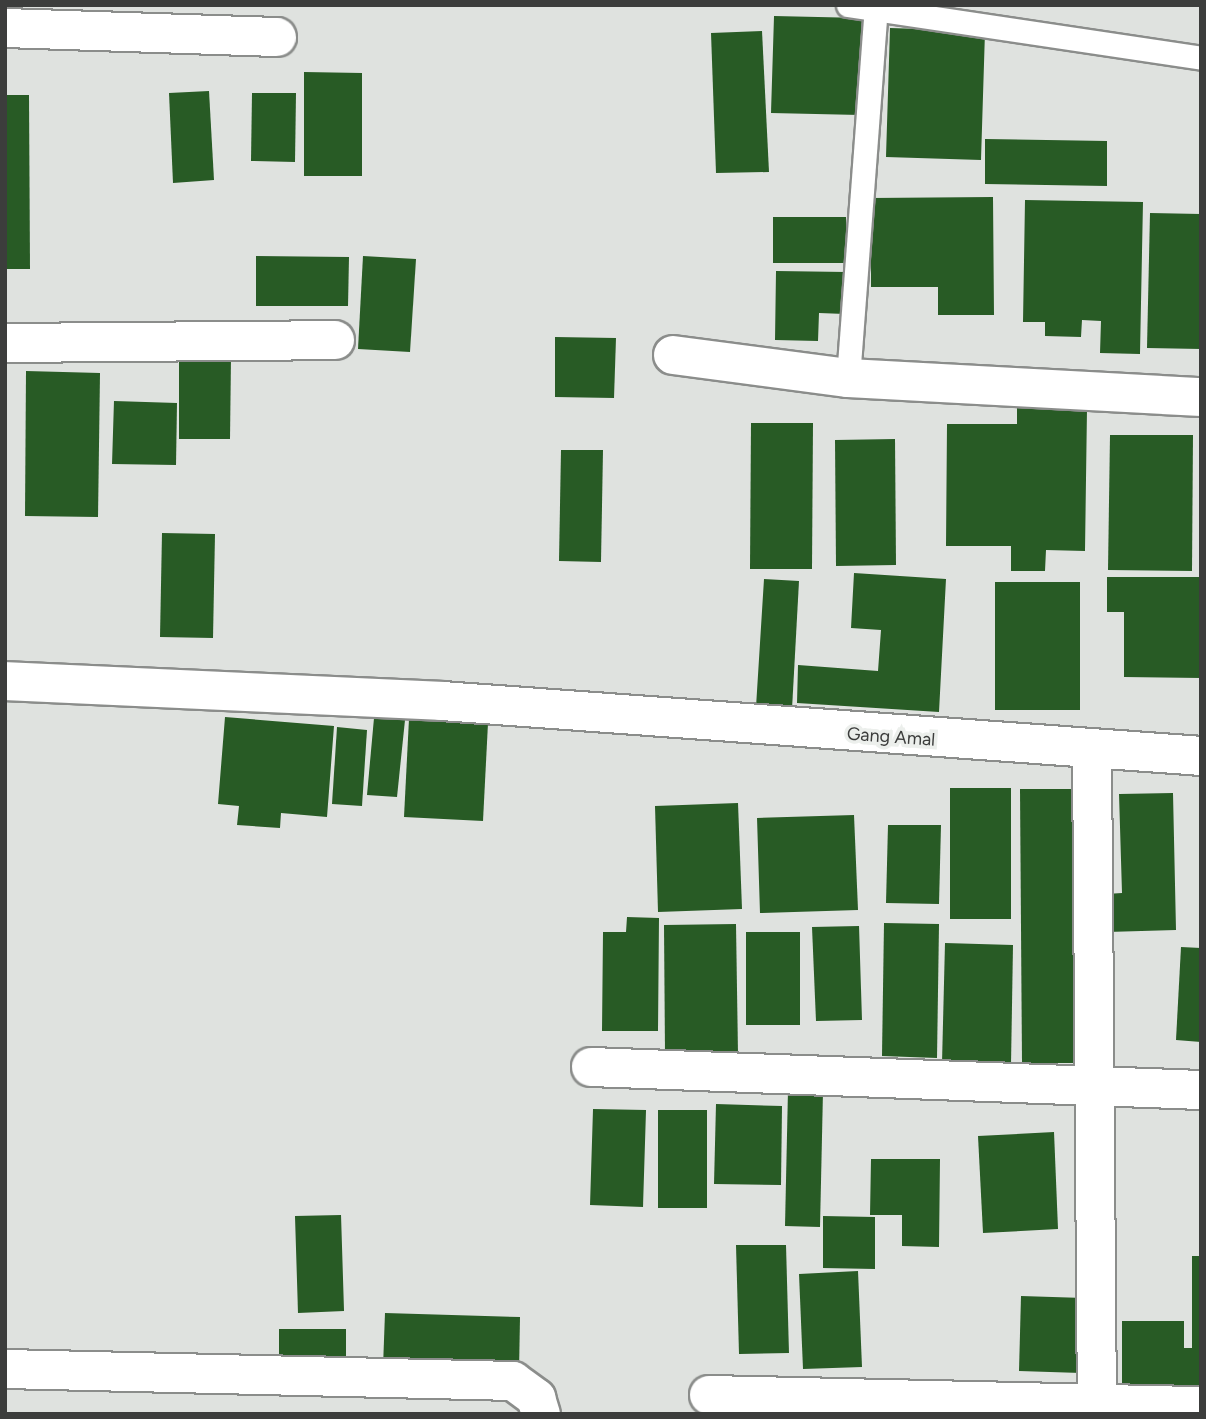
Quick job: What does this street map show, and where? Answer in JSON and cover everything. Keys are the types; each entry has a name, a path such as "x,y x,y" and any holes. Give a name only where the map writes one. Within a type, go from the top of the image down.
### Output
{"street":[{"path":"5,28 277,37"},
{"path":"5,343 335,340"},
{"path":"673,355 848,378 1201,397"},
{"name":"Gang Amal","path":"5,681 442,701 582,715 1201,757"},
{"path":"1092,751 1097,1409"},
{"path":"591,1067 1201,1090"},
{"path":"5,1369 513,1381 536,1398 541,1414"},
{"path":"709,1395 1097,1409 1201,1406"}],"lane":[{"path":"848,5 1201,58"},
{"path":"848,378 876,8"}],"building":[{"path":"774,16 862,18 860,115 771,113"},
{"path":"890,28 985,31 981,160 886,157"},
{"path":"762,31 769,172 716,173 711,33"},
{"path":"304,72 362,73 362,176 304,176"},
{"path":"209,91 214,180 173,183 169,93"},
{"path":"252,93 296,93 295,162 251,161"},
{"path":"5,95 29,95 30,269 5,269"},
{"path":"985,139 1107,141 1107,186 985,184"},
{"path":"993,197 994,315 938,315 938,287 871,287 871,198"},
{"path":"1025,200 1143,202 1140,354 1100,353 1101,321 1082,320 1081,337 1045,336 1045,322 1023,322"},
{"path":"1150,213 1201,214 1201,349 1147,348"},
{"path":"773,217 846,217 846,263 773,263"},
{"path":"256,256 349,257 348,306 256,306"},
{"path":"363,256 416,259 410,352 358,349"},
{"path":"776,271 846,272 845,314 819,313 818,341 775,340"},
{"path":"555,337 616,338 614,398 555,397"},
{"path":"179,356 231,357 230,439 179,439"},
{"path":"26,371 100,373 98,517 25,516"},
{"path":"114,401 177,403 176,465 112,464"},
{"path":"1017,408 1087,409 1085,551 1046,550 1045,571 1011,571 1011,546 946,546 947,424 1017,424"},
{"path":"751,423 813,423 812,569 750,569"},
{"path":"1110,435 1193,435 1192,571 1108,570"},
{"path":"895,439 896,565 836,566 835,440"},
{"path":"561,450 603,450 601,562 559,561"},
{"path":"162,533 215,534 213,638 160,637"},
{"path":"854,573 946,579 939,712 797,703 798,665 878,671 881,630 851,628"},
{"path":"1107,577 1201,577 1201,678 1124,677 1124,612 1107,612"},
{"path":"764,579 799,581 792,709 756,707"},
{"path":"995,582 1080,582 1080,710 995,710"},
{"path":"225,717 334,726 327,817 281,813 280,828 237,825 239,806 218,804"},
{"path":"374,718 405,720 397,797 367,795"},
{"path":"409,719 488,723 483,821 404,817"},
{"path":"337,727 367,730 362,806 332,804"},
{"path":"950,788 1011,788 1011,919 950,919"},
{"path":"1020,789 1084,789 1086,1063 1022,1063"},
{"path":"1173,793 1176,930 1107,932 1106,894 1122,893 1119,794"},
{"path":"738,803 742,909 658,912 655,806"},
{"path":"854,815 858,910 760,913 757,818"},
{"path":"888,825 941,825 939,904 886,903"},
{"path":"627,917 659,918 658,1031 602,1031 603,932 626,932"},
{"path":"884,923 939,924 937,1058 882,1056"},
{"path":"736,924 738,1054 665,1054 664,925"},
{"path":"859,926 862,1020 816,1021 812,927"},
{"path":"746,932 800,932 800,1025 746,1025"},
{"path":"945,943 1013,945 1011,1065 942,1063"},
{"path":"1181,947 1201,948 1201,1042 1176,1040"},
{"path":"788,1090 823,1091 820,1227 785,1226"},
{"path":"716,1104 782,1106 781,1185 714,1184"},
{"path":"593,1109 646,1110 643,1207 590,1205"},
{"path":"658,1110 707,1110 707,1208 658,1208"},
{"path":"1054,1132 1058,1229 983,1233 978,1136"},
{"path":"871,1159 940,1159 939,1247 902,1246 902,1215 870,1215"},
{"path":"341,1215 344,1311 298,1313 295,1216"},
{"path":"823,1216 875,1217 875,1269 823,1268"},
{"path":"736,1245 786,1245 789,1353 739,1354"},
{"path":"1192,1256 1201,1256 1201,1399 1122,1399 1122,1321 1184,1321 1184,1348 1192,1348"},
{"path":"858,1271 862,1367 803,1369 799,1274"},
{"path":"1021,1296 1084,1298 1081,1373 1019,1371"},
{"path":"385,1313 520,1317 519,1372 383,1367"},
{"path":"279,1329 346,1329 346,1373 279,1373"}]}
